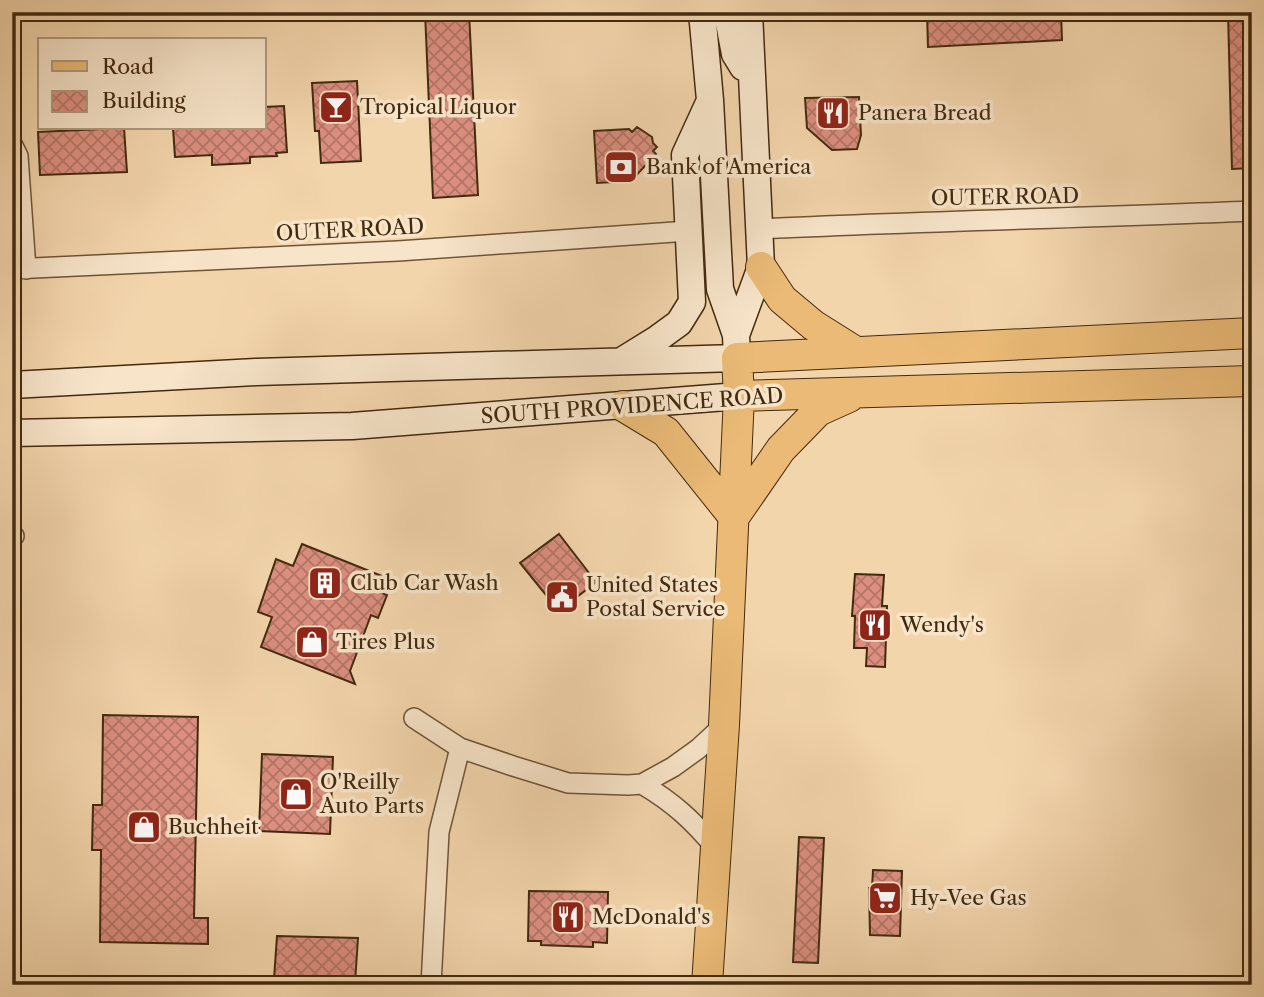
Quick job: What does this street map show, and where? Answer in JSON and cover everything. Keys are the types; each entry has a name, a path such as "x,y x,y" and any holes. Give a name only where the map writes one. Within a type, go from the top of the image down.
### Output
{"main road":[{"path":"702,12 710,100 720,289 736,346 739,396 724,725 707,985"},
{"path":"727,12 735,54 753,84"},
{"path":"736,346 761,267 749,12"},
{"path":"620,361 657,340 679,323 692,302 685,155 710,100"},
{"path":"761,267 782,299 813,325 856,352"},
{"name":"SOUTH PROVIDENCE ROAD","path":"12,385 256,372 620,361 736,346 856,352 1252,333"},
{"name":"SOUTH PROVIDENCE ROAD","path":"12,433 352,426 739,396 1252,381"},
{"path":"734,517 781,449 818,411 856,393"},
{"path":"623,406 666,432 734,517"}],"street":[{"path":"12,144 19,156 19,269"},
{"name":"OUTER ROAD","path":"759,229 1252,211"},
{"name":"OUTER ROAD","path":"19,269 423,250 689,231"},
{"path":"414,718 460,748 568,783 642,784 670,800 716,848"},
{"path":"642,784 673,767 724,725"},
{"path":"432,985 439,832 460,748"}],"building":[{"path":"425,12 469,12 478,195 433,198"},
{"path":"927,12 1061,12 1062,40 928,47"},
{"path":"1228,12 1252,12 1252,168 1232,169"},
{"name":"Tropical Liquor","path":"357,81 361,161 321,163 319,131 315,131 312,83"},
{"name":"Panera Bread","path":"859,97 861,135 857,149 832,150 807,128 805,98"},
{"path":"284,106 287,152 276,153 277,156 250,157 250,163 212,165 212,155 175,157 173,130 266,130 266,107"},
{"name":"Bank of America","path":"637,127 652,137 657,147 653,151 656,154 631,181 597,183 594,131 629,129 632,132"},
{"path":"124,130 127,172 40,175 38,132"},
{"path":"559,534 596,582 559,611 520,563"},
{"path":"302,544 382,576 379,592 387,595 378,618 371,615 350,671 355,684 261,647 272,617 258,612 276,559 293,566"},
{"name":"Wendy's","path":"855,574 884,575 882,606 887,606 885,667 866,666 867,648 854,648 855,616 852,616"},
{"name":"Buchheit","path":"103,715 198,717 194,918 208,918 208,944 100,942 101,850 92,850 93,805 102,805"},
{"name":"O'Reilly Auto Parts","path":"262,754 333,757 330,834 259,831"},
{"path":"799,837 824,838 818,963 793,962"},
{"name":"Hy-Vee Gas","path":"873,870 902,871 900,936 870,935 869,888 872,888"},
{"name":"McDonald's","path":"529,891 608,892 607,943 593,942 593,947 541,945 541,941 528,941"},
{"path":"277,936 358,938 355,983 274,979"}],"place":[{"name":"Tropical Liquor","path":"336,107"},
{"name":"Panera Bread","path":"833,113"},
{"name":"Bank of America","path":"621,167"},
{"name":"Club Car Wash","path":"325,583"},
{"name":"United States Postal Service","path":"562,597"},
{"name":"Wendy's","path":"875,625"},
{"name":"Tires Plus","path":"312,642"},
{"name":"O'Reilly Auto Parts","path":"296,794"},
{"name":"Buchheit","path":"144,827"},
{"name":"Hy-Vee Gas","path":"885,898"},
{"name":"McDonald's","path":"568,917"}]}
